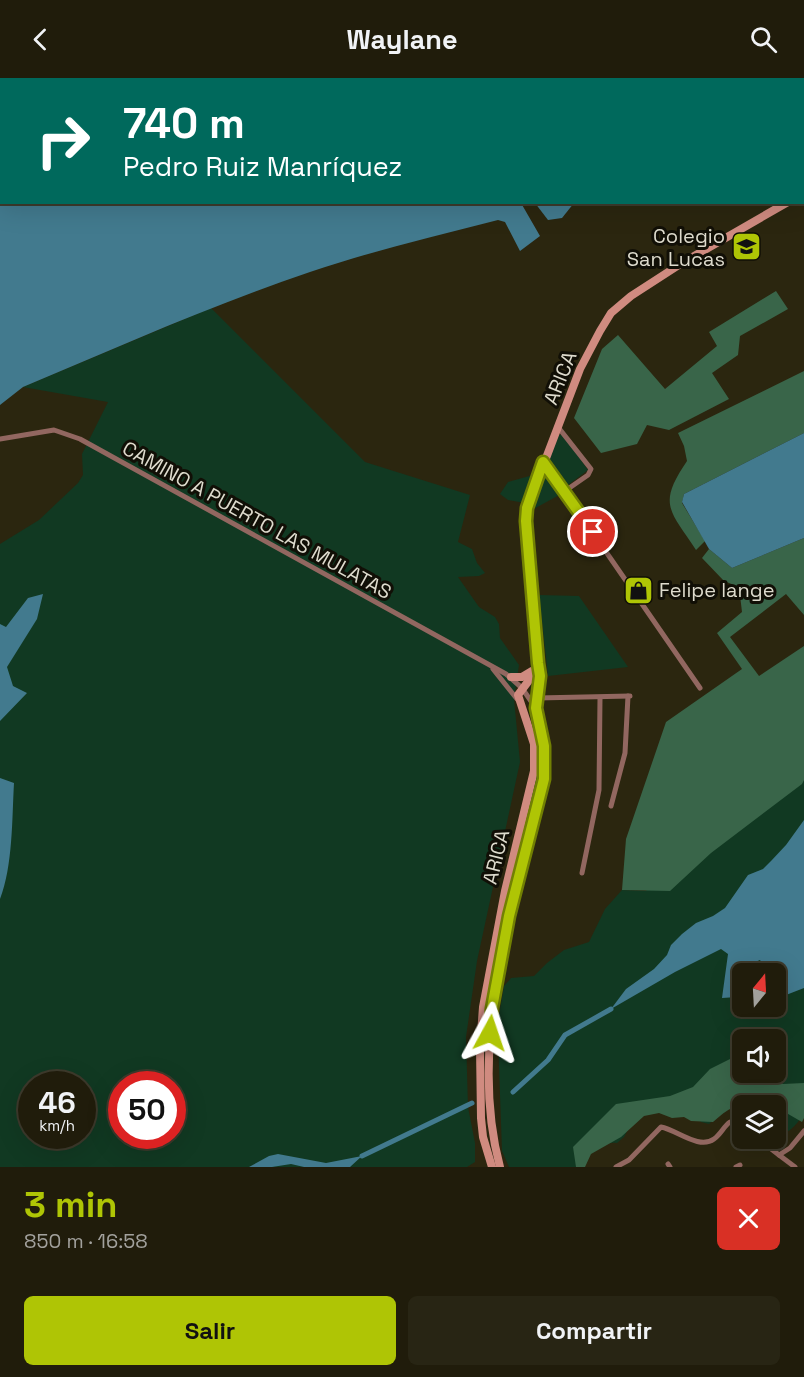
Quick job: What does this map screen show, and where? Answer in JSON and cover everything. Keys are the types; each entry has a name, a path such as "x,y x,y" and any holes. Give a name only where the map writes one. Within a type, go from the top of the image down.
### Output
{"main road":[{"name":"ARICA","path":"500,1167 491,1114 492,1008 509,916 544,779 544,746 536,708 540,676 537,666 527,508 580,369 611,313 631,296 682,263 785,204"},
{"path":"511,677 522,677 537,666"},
{"path":"518,699 522,688 537,666"},
{"name":"ARICA","path":"492,1167 483,1137 481,1118 483,1007 505,891 534,771 534,744 518,699"}],"street":[{"path":"558,427 591,469 588,475 565,491"},
{"name":"CAMINO A PUERTO LAS MULATAS","path":"0,439 54,430 80,439 511,677 536,708"},
{"path":"543,462 700,688"},
{"name":"CAMINO A PUERTO LAS MULATAS","path":"492,668 518,699"},
{"path":"537,698 630,696 625,753 611,806"},
{"path":"582,873 599,790 600,698"},
{"path":"616,1167 629,1160 661,1127 700,1142 710,1141 725,1125 732,1122"},
{"path":"779,1155 790,1148 804,1131"},
{"path":"771,1149 795,1167"},
{"path":"629,1160 634,1167"},
{"path":"782,1167 787,1161"}],"green space":[{"path":"776,291 788,309 740,336 738,355 712,373 729,399 669,430 647,425 637,444 601,453 574,418 602,349 618,335 665,389 717,346 709,332"},
{"path":"211,308 365,462 470,495 458,542 472,549 477,563 485,573 479,576 458,577 479,607 495,617 499,624 500,638 519,665 514,699 520,762 477,961 466,1037 468,1107 475,1143 475,1162 467,1167 0,1167 0,544 39,520 78,483 83,475 82,454 108,402 23,387"},
{"path":"804,371 804,433 684,494 682,503 705,541 696,550 670,507 672,488 687,461 678,433"},
{"path":"559,435 563,435 588,470 568,485 565,485 548,461"},
{"path":"544,470 548,471 563,493 530,511"},
{"path":"533,475 525,503 508,500 500,494 508,482"},
{"path":"804,538 804,615 786,594 730,637 759,676 804,646 804,780 802,784 711,853 670,891 622,890 626,839 666,722 742,669 717,633 742,612 739,587 724,581 702,558 709,549 732,568"},
{"path":"539,595 579,596 628,667 548,676"},
{"path":"804,665 804,1114 786,1132 786,1095 732,1095 732,1101 709,1124 701,1122 686,1102 634,1118 624,1137 617,1143 605,1144 595,1150 578,1167 509,1167 502,1151 498,1038 504,986 511,978 534,976 564,950 589,942 605,909 622,890 646,891"},
{"path":"540,751 538,784 510,889 508,887 537,752"},
{"path":"732,1058 732,1083 804,1083 802,1122 786,1113 786,1095 732,1095 732,1108 713,1122 691,1121 684,1117 672,1118 659,1113 644,1116 621,1137 591,1154 585,1167 576,1167 573,1147 616,1104 670,1096 693,1087 710,1069"}],"water":[{"path":"0,204 522,204 540,236 520,251 505,222 498,220 333,264 201,312 23,387 0,405"},
{"path":"536,204 573,204 562,218 548,220"},
{"path":"804,433 804,538 732,568 709,549 682,502 684,494"},
{"path":"43,594 37,619 7,667 13,686 27,693 0,721 0,624 6,627 28,598"},
{"path":"0,778 14,783 10,857 0,899"},
{"path":"804,820 804,988 786,995 786,963 762,963 760,960 753,963 732,963 732,997 722,998 728,954 721,949 675,972 611,1009 626,989 654,969 682,934 696,923 725,908 748,875 763,869 786,845"},
{"path":"278,1154 326,1163 362,1156 350,1167 304,1167 291,1164 249,1167 269,1156"}],"waterway":[{"path":"513,1092 548,1060 565,1035 611,1009"},
{"path":"362,1156 472,1103"}],"place":[{"name":"Colegio San Lucas","path":"746,247"},
{"name":"Felipe lange","path":"638,590"}],"route":[{"path":"490,1033 492,1008 509,916 544,779 544,746 536,708 540,670 526,521 527,508 543,462 593,532"}]}
